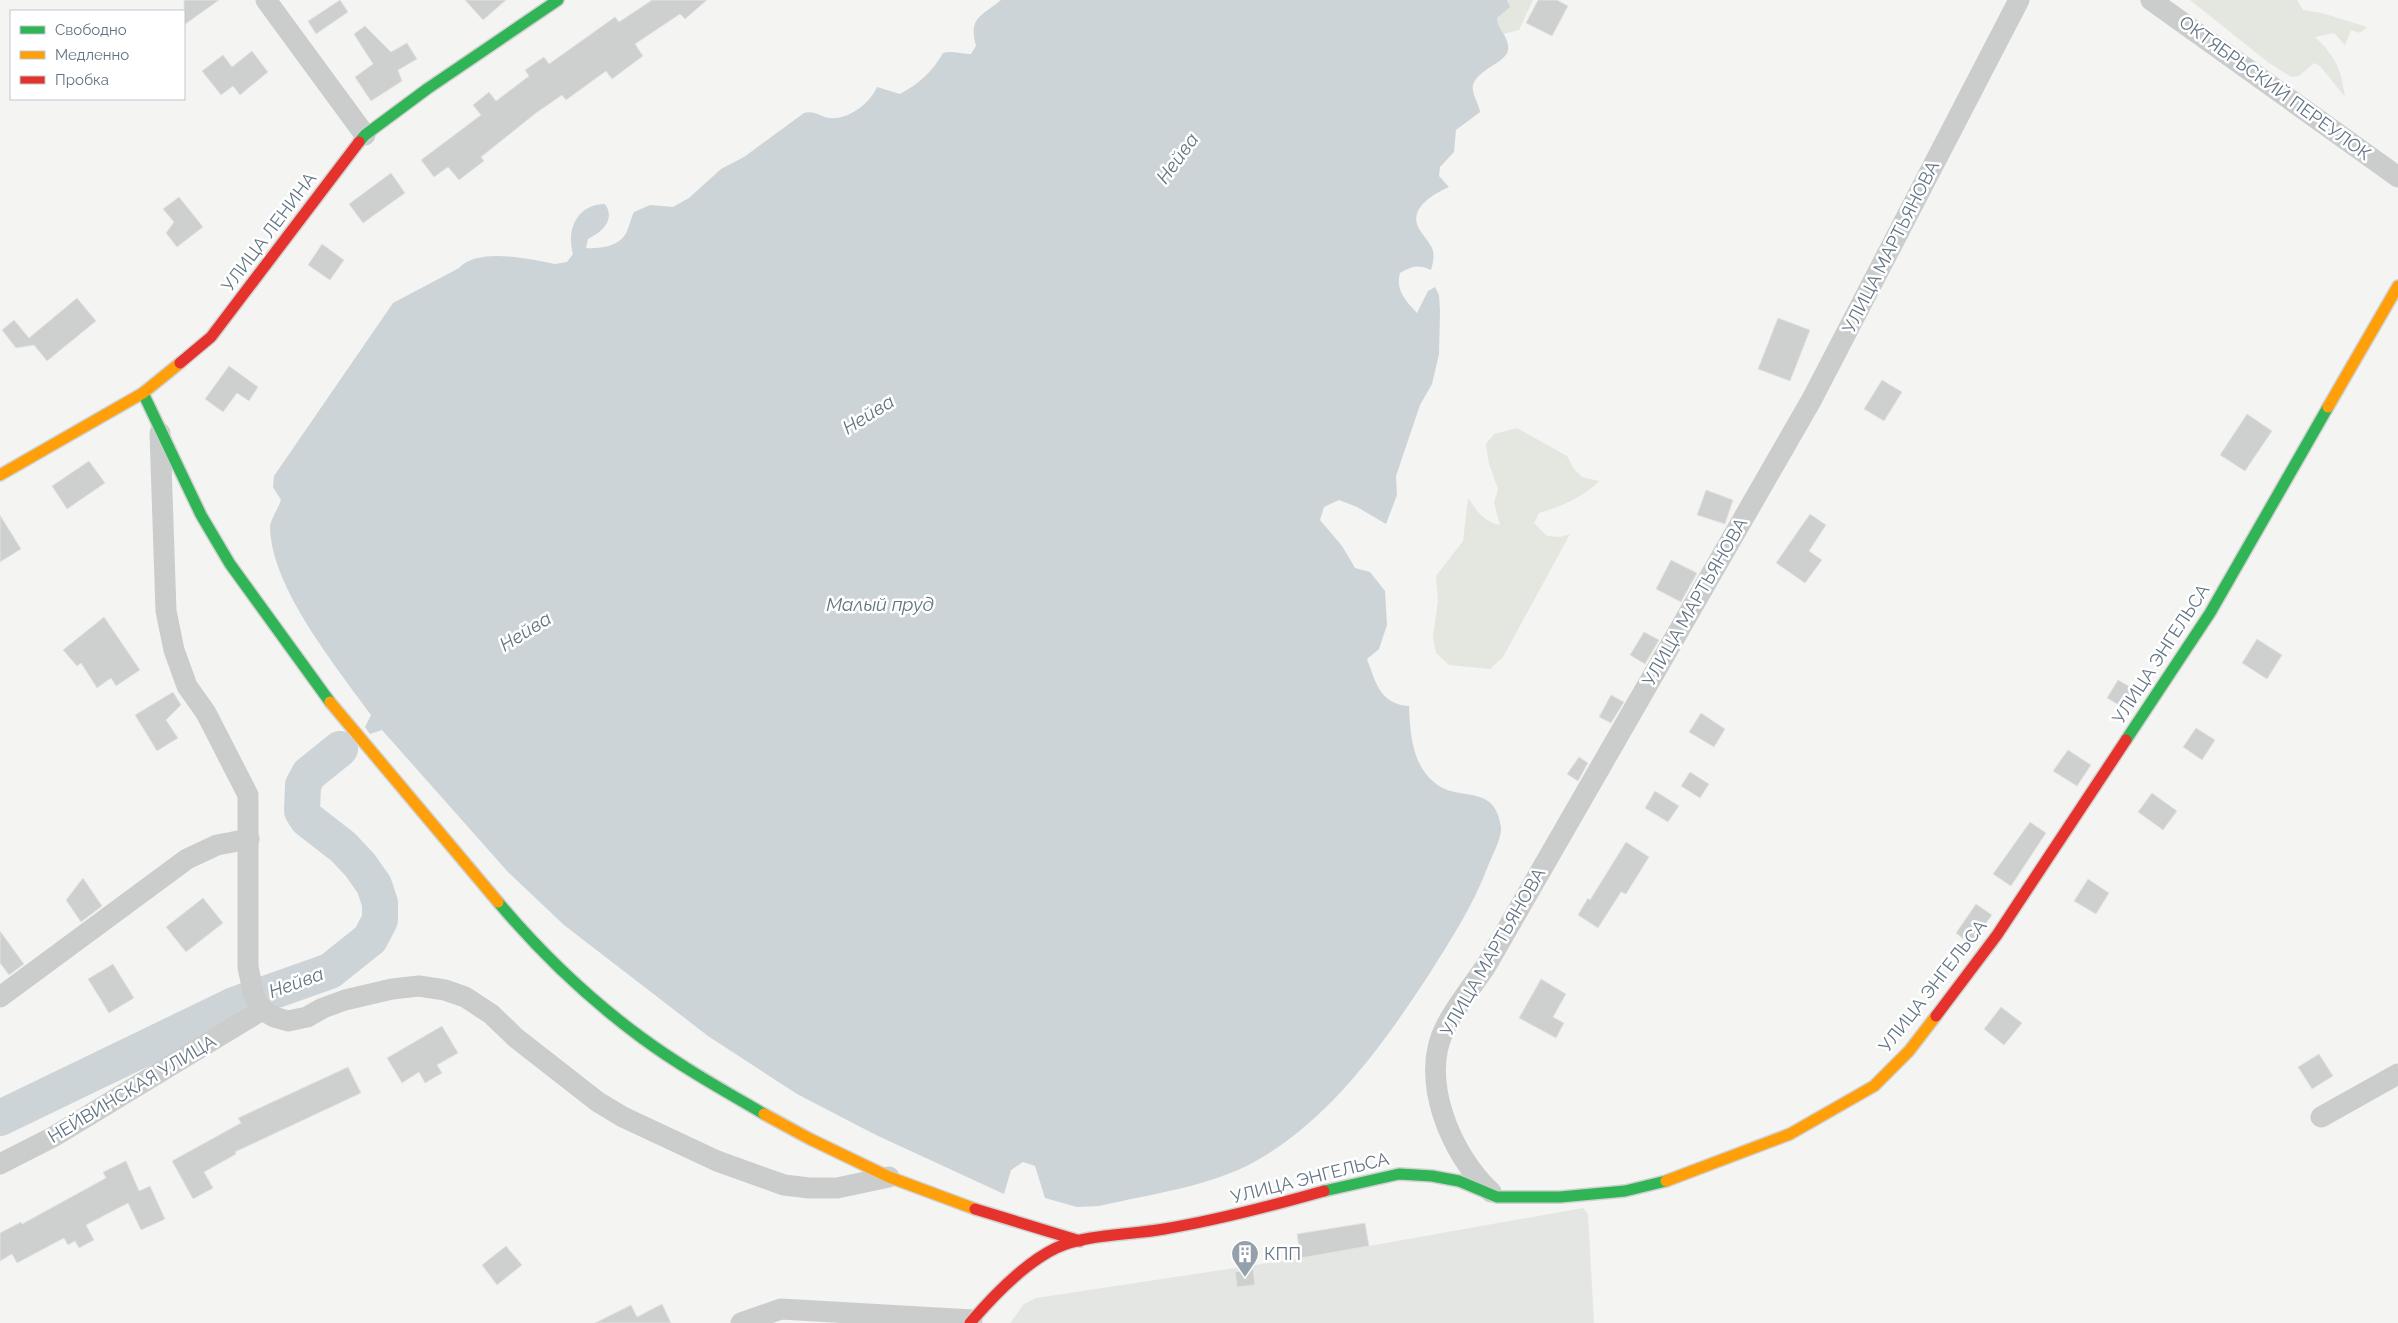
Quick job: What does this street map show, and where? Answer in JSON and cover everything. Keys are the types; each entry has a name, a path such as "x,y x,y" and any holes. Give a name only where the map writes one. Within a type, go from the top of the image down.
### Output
{"street":[{"path":"266,0 365,135"},
{"name":"УЛИЦА ЛЕНИНА","path":"0,476 143,393 211,338 365,135 427,89 558,0"},
{"name":"УЛИЦА МАРТЬЯНОВА","path":"1497,1197 1474,1176 1454,1142 1444,1115 1436,1088 1436,1060 1445,1027 1486,966 1812,399 2019,0"},
{"name":"ОКТЯБРЬСКИЙ ПЕРЕУЛОК","path":"2151,0 2398,176"},
{"name":"УЛИЦА ЭНГЕЛЬСА","path":"971,1322 997,1292 1038,1260 1056,1248 1080,1240 1165,1229 1256,1210 1344,1186 1399,1174 1432,1176 1459,1181 1497,1197 1560,1197 1625,1191 1667,1181 1790,1134 1874,1086 1909,1051 1997,935 2210,613 2398,286"},
{"path":"143,393 201,516 230,564 339,715 526,935 589,994 642,1038 733,1096 810,1139 889,1178 986,1213 1080,1240"},
{"path":"159,426 166,611 174,650 187,686 206,713 248,795 248,960 254,996 262,1010 274,1018 288,1021 307,1017 323,1008 345,1000 392,989 420,986 445,990 466,997 491,1014 516,1038 598,1102 623,1117 716,1161 784,1185 809,1188 837,1188 889,1178"},
{"path":"0,997 187,859 217,845 249,839"},
{"name":"НЕЙВИНСКАЯ УЛИЦА","path":"0,1164 53,1137 262,1010"},
{"path":"2321,1117 2398,1074"},
{"path":"741,1323 780,1308 971,1322"}],"shaded area":[{"path":"1507,0 1533,0 1519,30 1503,34 1497,25 1497,18 1509,7"},
{"path":"2190,0 2297,0 2303,10 2322,13 2367,27 2360,33 2351,30 2345,45 2334,33 2315,37 2333,57 2342,79 2345,97 2320,66 2314,63 2299,76 2291,77 2269,63"},
{"path":"1517,428 1567,456 1574,469 1582,477 1599,481 1571,501 1539,513 1534,523 1547,536 1560,537 1570,534 1503,657 1490,669 1449,665 1436,653 1433,636 1438,601 1436,576 1463,541 1468,498 1485,519 1500,525 1494,503 1498,489 1489,464 1486,444 1494,434"},
{"path":"1583,1208 1588,1214 1594,1323 1010,1323 1024,1304 1036,1298 1301,1258 1297,1234 1365,1223 1369,1246"}],"water":[{"name":"Малый пруд","path":"1001,0 1507,0 1510,7 1497,18 1507,41 1508,50 1503,58 1476,79 1473,85 1473,92 1480,112 1456,130 1454,152 1440,167 1439,176 1449,187 1423,204 1416,217 1421,232 1432,249 1434,258 1431,270 1415,267 1400,273 1399,285 1402,295 1417,313 1428,291 1435,287 1439,295 1440,311 1439,354 1432,384 1420,405 1396,476 1397,495 1386,524 1357,507 1339,500 1324,507 1320,520 1342,546 1355,568 1370,572 1385,591 1387,625 1379,649 1367,659 1380,691 1385,697 1399,704 1409,706 1414,748 1421,767 1427,776 1444,789 1475,796 1492,804 1501,827 1498,842 1468,909 1428,976 1373,1054 1331,1102 1308,1124 1283,1144 1238,1170 1199,1184 1099,1206 1077,1207 1045,1198 1035,1166 1023,1162 1011,1170 1004,1194 876,1135 797,1094 708,1036 564,925 508,872 382,730 370,734 365,727 371,715 324,650 294,601 273,552 270,528 281,500 273,487 274,476 393,303 478,258 505,256 555,264 567,262 573,254 571,236 576,220 587,208 595,205 605,204 609,215 608,220 598,233 588,239 586,248 612,245 622,239 626,233 634,212 650,205 673,207 689,198 721,169 744,157 804,113 811,112 830,118 844,116 864,104 877,87 900,94 907,90 930,71 943,53 971,54 976,46 974,36 975,23 978,18"}],"building":[{"path":"184,0 219,0 185,24"},
{"path":"340,0 348,12 316,34 308,21"},
{"path":"465,0 506,0 483,20"},
{"path":"652,0 707,0 685,19 680,14 635,44 643,56 612,79 606,71 566,100 562,95 536,113 481,157 484,161 459,180 448,167 434,177 421,160 481,115 473,105 489,92 496,101 529,76 525,70 544,57 549,64 615,17 619,22"},
{"path":"1538,0 1557,0 1568,6 1552,36 1526,23"},
{"path":"365,26 391,52 407,43 417,59 398,70 402,81 371,101 355,77 373,64 354,34"},
{"path":"252,51 268,72 240,95 233,86 221,95 202,71 223,55 232,67"},
{"path":"391,173 405,193 363,223 349,204"},
{"path":"179,197 203,227 177,247 166,233 174,222 163,209"},
{"path":"322,244 344,260 330,280 308,265"},
{"path":"77,298 96,321 47,361 34,345 16,348 2,330 14,320 29,338"},
{"path":"1778,318 1810,330 1790,381 1758,369"},
{"path":"229,366 258,387 249,401 237,393 223,412 205,399"},
{"path":"1882,380 1902,392 1884,421 1864,409"},
{"path":"2247,414 2272,431 2245,471 2220,455"},
{"path":"89,461 105,483 67,509 52,486"},
{"path":"1706,490 1733,500 1725,524 1697,515"},
{"path":"1810,514 1826,525 1809,551 1822,560 1805,583 1776,563"},
{"path":"0,515 21,549 0,562"},
{"path":"1671,560 1697,573 1681,602 1656,589"},
{"path":"104,617 140,670 116,686 111,678 97,688 81,663 77,666 63,650"},
{"path":"1644,632 1659,640 1645,664 1630,655"},
{"path":"2257,639 2282,655 2267,679 2242,663"},
{"path":"2118,680 2139,692 2127,710 2107,698"},
{"path":"173,692 181,705 166,720 178,738 157,751 135,715"},
{"path":"1611,695 1624,702 1611,723 1599,717"},
{"path":"1701,713 1725,729 1714,747 1689,732"},
{"path":"2196,728 2215,740 2202,760 2183,747"},
{"path":"2068,750 2091,765 2077,786 2053,771"},
{"path":"1579,757 1588,763 1578,781 1567,774"},
{"path":"1690,772 1709,784 1700,798 1681,786"},
{"path":"1655,791 1679,806 1668,822 1645,808"},
{"path":"2152,793 2177,811 2163,830 2138,812"},
{"path":"2030,822 2046,833 2011,886 1993,874"},
{"path":"1626,842 1649,857 1626,894 1621,892 1598,928 1578,915 1588,898 1590,900"},
{"path":"83,878 102,906 81,922 66,900"},
{"path":"2088,879 2109,893 2096,914 2074,901"},
{"path":"203,898 223,923 186,952 166,927"},
{"path":"1976,904 1992,915 1970,944 1956,933"},
{"path":"0,931 24,964 9,975 0,963"},
{"path":"113,964 134,998 109,1013 88,979"},
{"path":"1541,979 1566,994 1553,1017 1564,1023 1556,1038 1519,1018"},
{"path":"2001,1007 2022,1023 2004,1045 1984,1029"},
{"path":"442,1026 458,1053 437,1065 442,1073 425,1083 419,1072 402,1083 387,1058"},
{"path":"2319,1054 2333,1076 2312,1089 2298,1067"},
{"path":"348,1067 361,1093 235,1152 236,1154 204,1172 213,1188 193,1199 172,1161 241,1123 238,1118"},
{"path":"126,1161 139,1191 150,1186 165,1219 141,1230 128,1203 86,1225 94,1240 79,1248 75,1241 68,1245 64,1238 17,1263 12,1254 0,1261 0,1233 21,1222 22,1224 106,1178 103,1172"},
{"path":"1365,1223 1369,1246 1301,1258 1297,1234"},
{"path":"506,1246 522,1265 497,1285 482,1265"},
{"name":"КПП","path":"1253,1269 1255,1285 1237,1287 1235,1272"},
{"path":"662,1304 671,1323 595,1323 631,1305 637,1317"}],"waterway":[{"name":"Нейва","path":"0,1118 234,1005 330,971 370,939 380,920 380,903 374,885 360,865 343,847 307,819 302,811 303,785 309,774 340,749"}],"traffic: fast":[{"path":"359,142 365,135 427,89 558,0"},
{"path":"143,393 201,515 230,564 330,702"},
{"path":"2126,740 2210,613 2328,407"},
{"path":"498,902 566,974 622,1023 671,1058 764,1114"},
{"path":"1324,1191 1399,1174 1432,1176 1459,1181 1497,1197 1560,1197 1625,1191 1666,1181"}],"traffic: slow":[{"path":"2328,407 2398,286"},
{"path":"0,475 143,393 180,363"},
{"path":"330,702 498,902"},
{"path":"1666,1181 1790,1134 1874,1086 1909,1051 1936,1016"},
{"path":"764,1114 810,1139 889,1177 975,1209"}],"traffic: jam":[{"path":"180,363 211,337 359,142"},
{"path":"1936,1016 1997,935 2126,740"},
{"path":"970,1323 1020,1272 1044,1255 1068,1243 1094,1237 1151,1231 1204,1221 1324,1191"},
{"path":"975,1209 1080,1241"}],"place":[{"name":"КПП","path":"1245,1278"}]}
